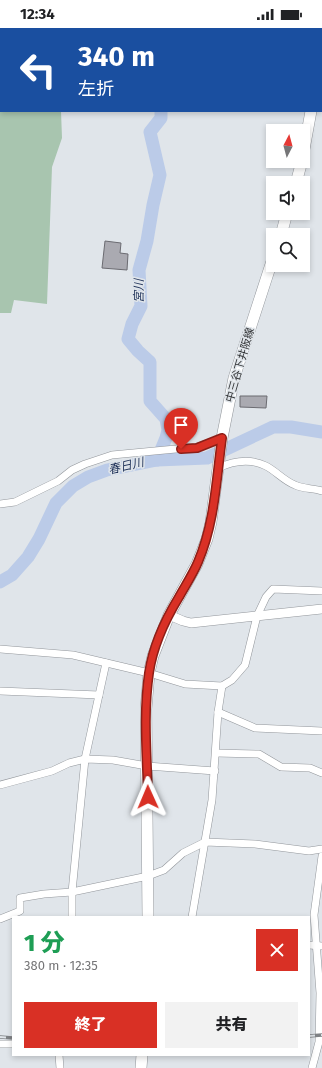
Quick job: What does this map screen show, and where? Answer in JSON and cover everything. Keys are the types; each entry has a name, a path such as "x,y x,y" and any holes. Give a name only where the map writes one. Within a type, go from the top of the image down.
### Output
{"main road":[{"path":"309,124 311,112"},
{"name":"中三谷下井阪線","path":"148,916 146,709 149,673 156,645 169,614 197,564 207,539 211,522 221,440 234,378 268,272"},
{"path":"140,1068 142,1056"}],"street":[{"path":"0,504 15,502 58,481 72,470 112,455 197,448 221,440"},
{"path":"218,467 231,462 245,461 266,466 293,485 322,490"},
{"path":"0,649 73,655 149,673 186,684 222,686 232,680 245,665 257,616 266,597 273,590 286,589 311,592 322,591"},
{"path":"169,614 191,623 322,609"},
{"path":"72,916 72,892 85,759 106,663"},
{"path":"192,916 212,800 218,712 222,686"},
{"path":"0,691 99,695"},
{"path":"218,712 255,728 322,731"},
{"path":"216,753 259,754 281,767 310,768 322,773"},
{"path":"0,786 52,771 69,763 85,759 114,760 147,766 215,771"},
{"path":"0,919 20,911 20,898 44,894 72,892 148,876 164,870 184,853 205,842 255,844 309,851 322,849"},
{"path":"312,1068 320,1042 320,993 314,915 322,856"},
{"path":"0,1044 12,1044"},
{"path":"59,1056 60,1068"}],"green space":[{"path":"0,112 61,112 62,138 52,167 47,304 14,300 11,313 0,313"}],"building":[{"path":"105,241 121,243 120,253 128,254 127,270 102,268"},
{"path":"240,396 267,396 266,408 240,407"}],"waterway":[{"name":"宮川","path":"157,460 168,430 166,419 150,401 150,362 128,339 132,324 141,306 139,270 147,241 160,175 150,132 161,118 161,112"},
{"name":"春日川","path":"0,582 12,575 28,557 39,539 56,503 73,486 88,477 107,470 157,460 207,458 273,427 291,427 322,432"}],"railway":[{"path":"310,1036 322,1035"},
{"path":"0,1037 12,1038"}],"route":[{"path":"148,797 146,709 149,673 155,648 169,614 197,564 207,539 211,522 222,438 197,448 181,449"}]}
